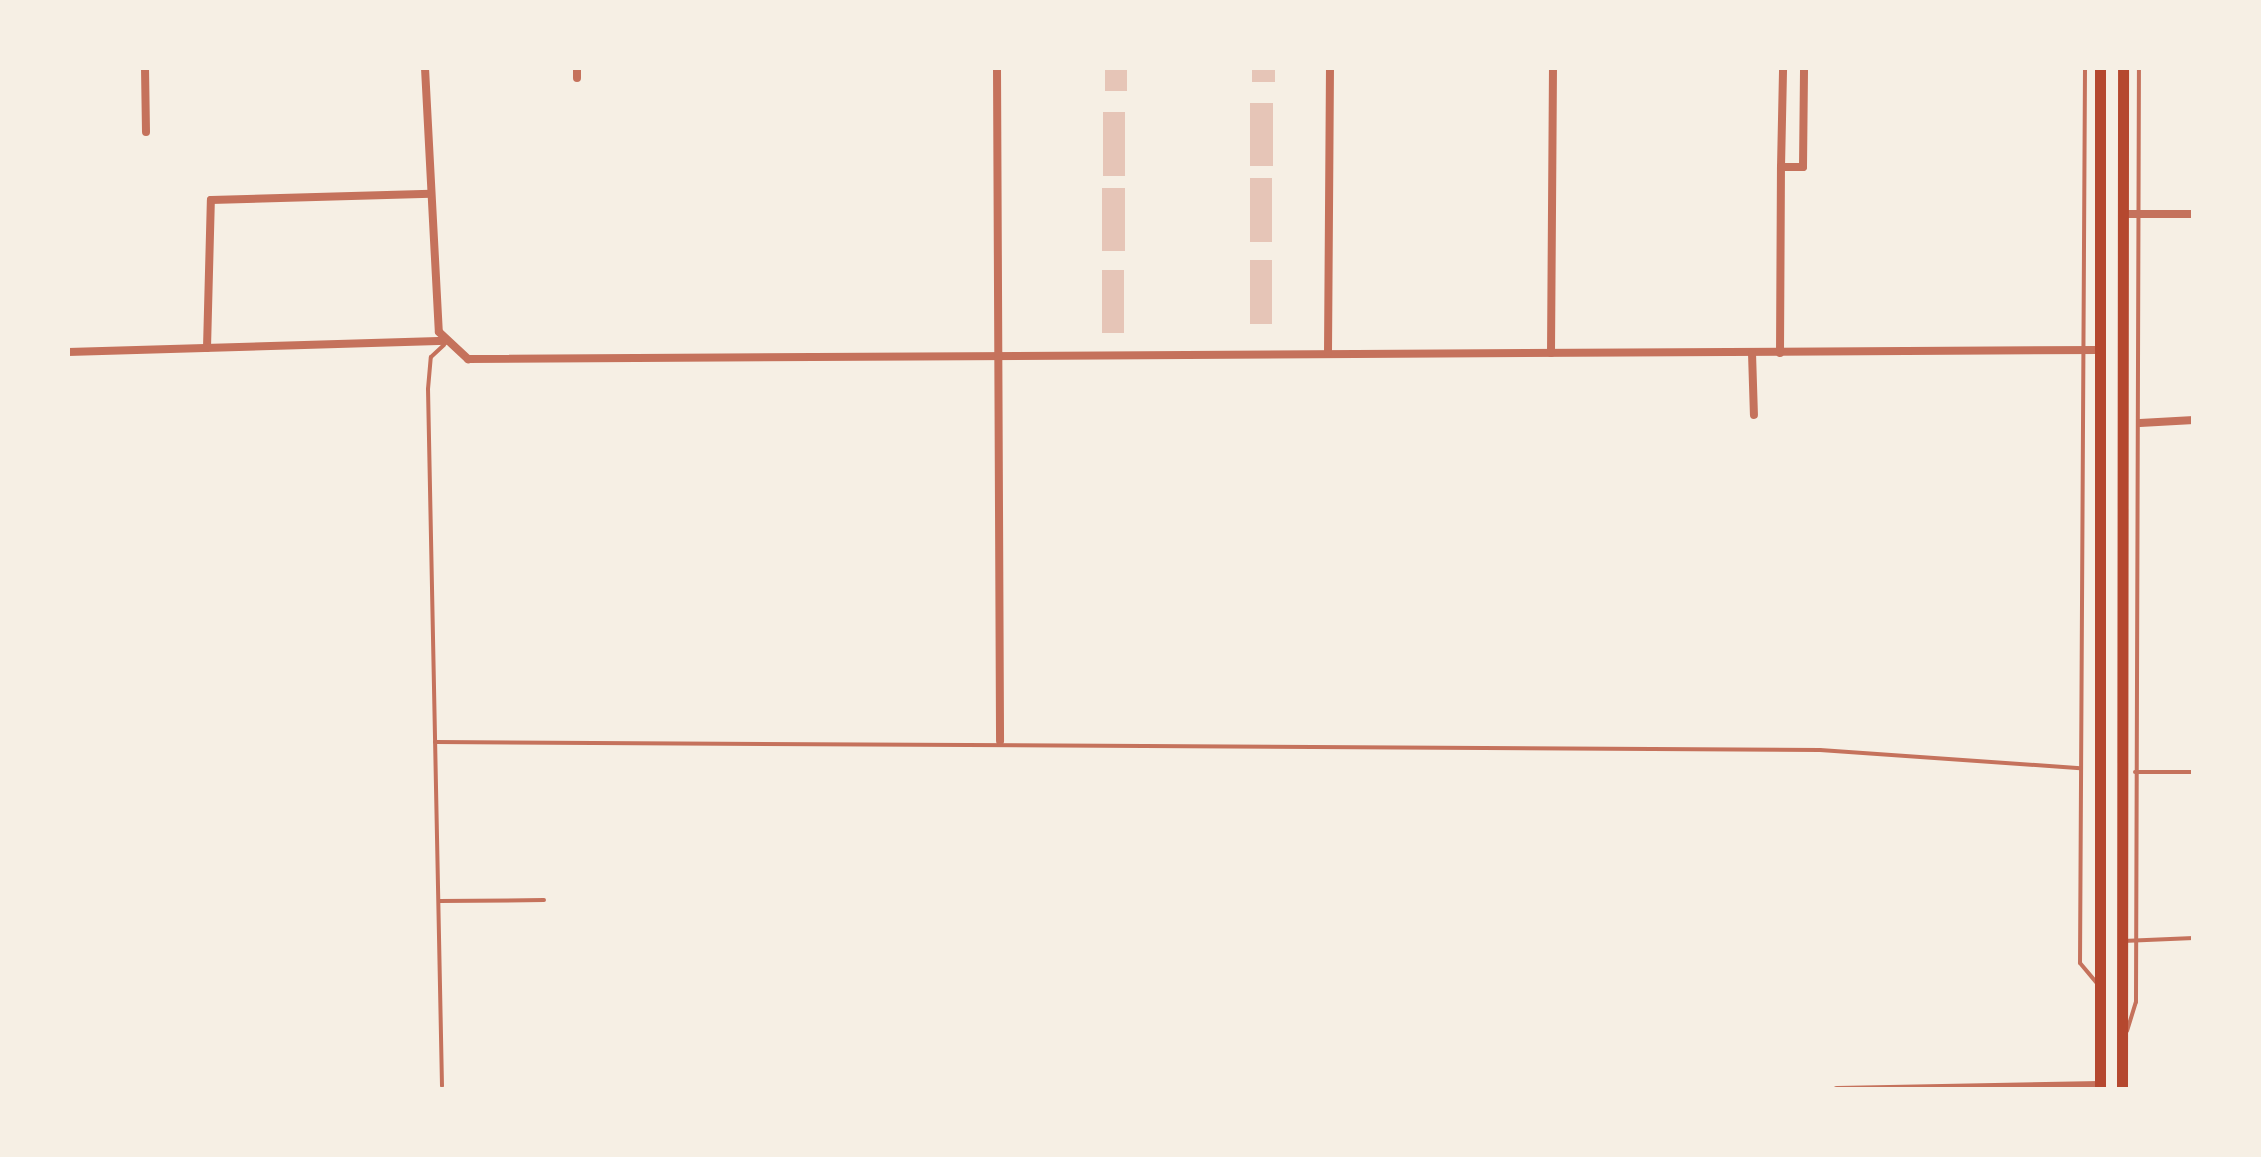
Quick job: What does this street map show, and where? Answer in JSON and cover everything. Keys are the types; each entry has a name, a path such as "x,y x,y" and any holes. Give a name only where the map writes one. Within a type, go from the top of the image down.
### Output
{"main road":[{"path":"2100,68 2100,1087"},
{"path":"2122,1090 2123,68"}],"street":[{"path":"145,68 146,132"},
{"path":"425,68 438,332 468,359 1000,353 2100,350"},
{"path":"577,68 578,78"},
{"path":"996,68 1000,741"},
{"path":"1328,353 1330,68"},
{"path":"1552,353 1553,68"},
{"path":"1780,353 1784,68"},
{"path":"1781,167 1802,167 1804,68"},
{"path":"207,348 211,200 430,194"},
{"path":"2122,214 2194,214"},
{"path":"68,352 448,341"},
{"path":"1752,353 1754,415"},
{"path":"2140,423 2194,420"},
{"path":"1837,1090 2100,1087"}],"lane":[{"path":"2086,68 2080,963 2098,985"},
{"path":"2120,1052 2136,1002 2139,68"},
{"path":"442,1086 428,388 431,357 448,341"},
{"path":"435,742 1000,741 1820,750 2080,768"},
{"path":"2136,772 2194,772"},
{"path":"438,902 544,900"},
{"path":"2120,942 2194,938"}],"building":[{"path":"1105,68 1127,68 1127,91 1105,91"},
{"path":"1252,68 1275,68 1275,82 1252,82"},
{"path":"1250,103 1273,103 1273,166 1250,166"},
{"path":"1103,112 1125,112 1125,176 1103,176"},
{"path":"1250,178 1272,178 1272,242 1250,242"},
{"path":"1102,188 1125,188 1125,251 1102,251"},
{"path":"1250,260 1272,260 1272,324 1250,324"},
{"path":"1102,270 1124,270 1124,333 1102,333"}]}
